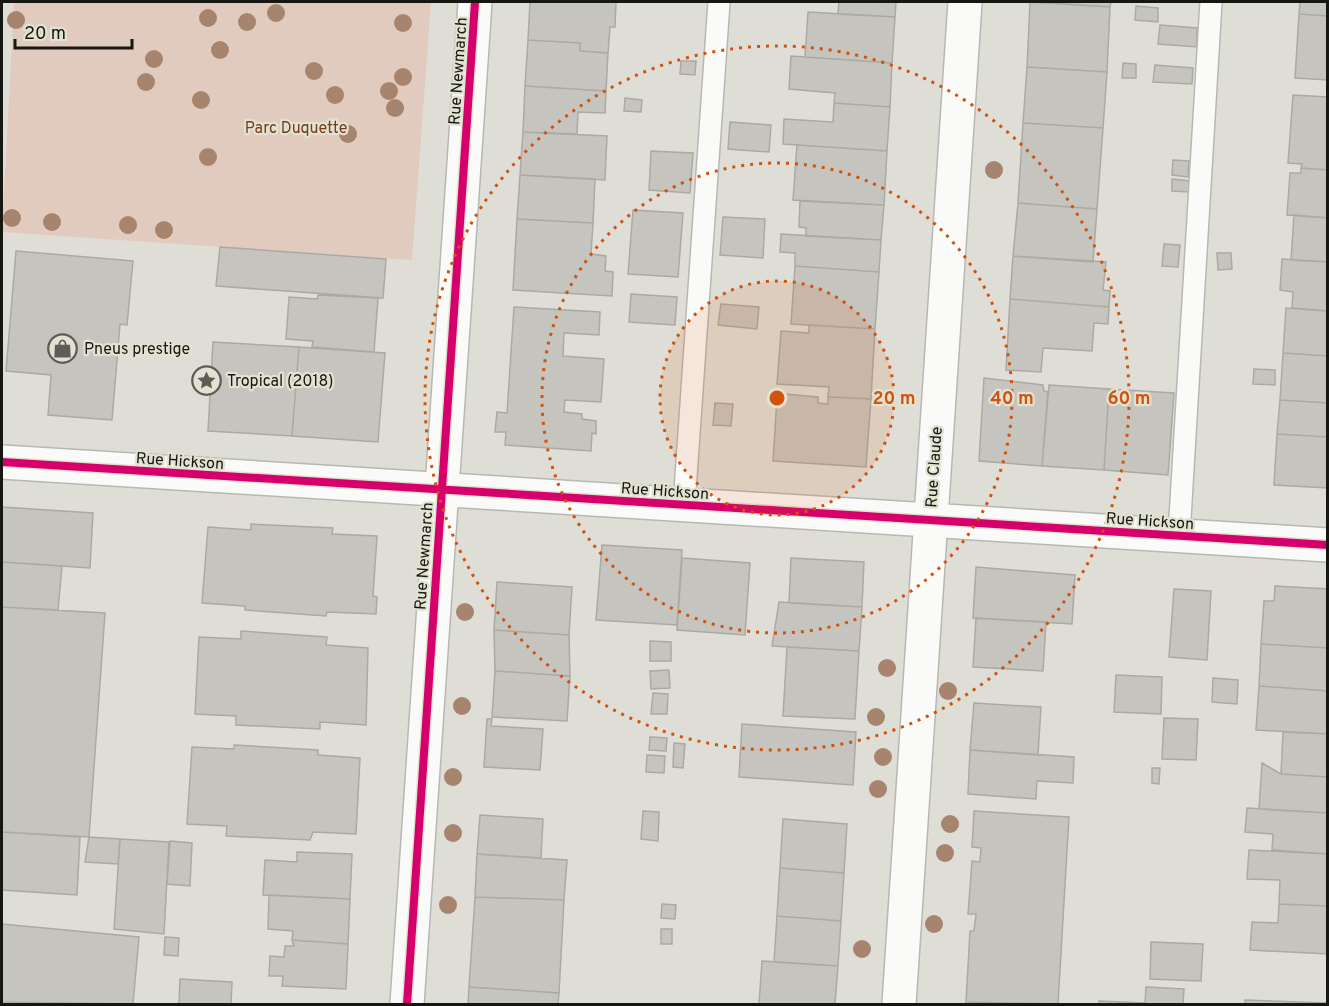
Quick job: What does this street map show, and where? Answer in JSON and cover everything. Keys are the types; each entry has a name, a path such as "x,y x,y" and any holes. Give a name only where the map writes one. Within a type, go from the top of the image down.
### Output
{"street":[{"name":"Rue Newmarch","path":"407,1005 475,2"},
{"name":"Rue Claude","path":"899,1005 965,2"},
{"name":"Rue Hickson","path":"2,462 1328,545"}],"lane":[{"path":"684,505 719,2"},
{"path":"1179,536 1211,2"}],"green space":[{"name":"Parc Duquette","path":"14,2 431,2 412,260 2,232"}],"building":[{"path":"530,2 616,2 615,27 610,27 608,53 580,51 580,43 528,40"},
{"path":"839,2 896,2 895,17 838,14"},
{"path":"1030,2 1110,7 1107,72 1027,67"},
{"path":"1033,2 1111,2 1110,7"},
{"path":"1300,2 1328,2 1328,16 1299,14"},
{"path":"1136,6 1158,8 1158,22 1135,20"},
{"path":"808,12 895,17 892,63 805,57"},
{"path":"1299,14 1328,16 1328,80 1295,78"},
{"path":"1160,25 1197,28 1197,47 1158,44"},
{"path":"528,40 580,43 580,51 608,53 606,91 525,86"},
{"path":"791,56 892,63 890,107 834,103 835,93 789,89"},
{"path":"681,61 696,61 695,75 680,74"},
{"path":"1123,63 1136,64 1136,78 1122,78"},
{"path":"1155,65 1193,68 1192,84 1153,82"},
{"path":"1027,67 1107,72 1103,128 1023,123"},
{"path":"525,86 606,91 605,113 578,112 577,134 523,132"},
{"path":"1293,95 1328,97 1328,170 1301,168 1302,164 1288,163"},
{"path":"625,98 642,100 641,112 624,111"},
{"path":"834,103 890,107 887,151 783,144 784,119 833,122"},
{"path":"730,122 771,125 769,152 728,149"},
{"path":"1023,123 1103,128 1097,209 1018,203"},
{"path":"523,132 607,136 605,180 520,175"},
{"path":"797,145 887,151 884,205 793,200"},
{"path":"651,151 693,153 690,193 649,190"},
{"path":"1173,160 1189,161 1188,177 1172,175"},
{"path":"1301,168 1328,170 1328,218 1287,215 1290,173 1301,173"},
{"path":"520,175 595,179 593,223 517,219"},
{"path":"1172,179 1190,181 1189,192 1172,191"},
{"path":"800,201 884,205 881,240 806,236 806,228 799,227"},
{"path":"1018,203 1097,209 1093,262 1013,256"},
{"path":"633,210 683,213 678,277 628,274"},
{"path":"1294,215 1328,218 1328,262 1291,260"},
{"path":"723,217 765,219 763,258 720,255"},
{"path":"517,219 593,223 591,254 606,256 605,271 613,272 612,296 513,290"},
{"path":"781,234 881,240 879,272 795,266 795,253 780,252"},
{"path":"1164,244 1180,245 1178,267 1162,266"},
{"path":"220,247 386,259 383,298 216,286"},
{"name":"Pneus prestige","path":"16,251 133,261 127,325 120,324 112,420 48,415 51,375 6,371"},
{"path":"1217,253 1231,253 1232,269 1218,270"},
{"path":"1013,256 1106,262 1103,290 1110,291 1109,307 1010,299"},
{"path":"1282,259 1328,262 1328,311 1292,308 1293,292 1280,290"},
{"path":"795,266 879,272 875,329 791,324"},
{"path":"631,294 677,297 675,325 629,322"},
{"path":"318,295 378,298 374,352 312,347 313,341 286,339 289,297 317,299"},
{"path":"1010,299 1109,307 1108,324 1094,323 1092,351 1043,348 1041,372 1006,370"},
{"path":"721,304 759,307 757,329 718,325"},
{"path":"514,307 600,312 599,335 564,333 563,356 604,359 601,402 565,400 564,412 582,414 582,419 596,421 596,434 592,433 591,451 505,445 506,432 495,432 497,412 507,413"},
{"path":"1286,308 1328,311 1328,356 1283,353"},
{"path":"809,325 875,329 871,399 828,397 829,387 777,384 781,331 809,333"},
{"path":"213,342 299,347 292,436 208,431"},
{"path":"299,347 385,353 378,442 292,436"},
{"path":"1283,353 1328,356 1328,403 1280,400"},
{"path":"1254,369 1275,370 1275,385 1253,384"},
{"path":"984,378 1043,385 1044,391 1048,392 1042,466 979,461"},
{"path":"1049,385 1109,389 1104,470 1042,466"},
{"path":"1109,389 1174,393 1168,475 1104,470"},
{"path":"785,394 818,397 818,403 828,404 828,397 871,399 866,467 773,461 777,398 784,398"},
{"path":"1280,400 1328,403 1328,437 1277,434"},
{"path":"715,403 733,404 731,426 713,425"},
{"path":"1277,434 1328,437 1328,488 1274,485"},
{"path":"2,507 93,513 90,568 2,562"},
{"path":"251,524 333,528 332,534 377,536 373,596 377,597 376,614 327,612 326,616 245,610 245,606 202,603 208,527 251,530"},
{"path":"602,545 682,550 677,625 596,620"},
{"path":"682,558 750,563 745,635 677,630"},
{"path":"791,558 864,562 862,607 789,603"},
{"path":"2,562 62,566 58,610 2,607"},
{"path":"976,567 1075,575 1072,624 973,618"},
{"path":"497,582 572,587 569,635 494,630"},
{"path":"1275,586 1328,589 1328,648 1261,644 1264,601 1274,601"},
{"path":"1174,589 1211,591 1207,660 1169,657"},
{"path":"779,602 862,607 859,651 772,646"},
{"path":"2,607 105,613 89,837 2,832"},
{"path":"976,618 1046,622 1043,671 973,667"},
{"path":"494,630 569,635 570,676 495,671"},
{"path":"241,631 327,637 326,645 368,648 366,725 320,722 320,729 236,725 236,716 195,714 199,637 241,639"},
{"path":"650,641 671,642 671,661 650,661"},
{"path":"1261,644 1328,648 1328,691 1259,686"},
{"path":"787,647 859,651 855,719 783,716"},
{"path":"669,670 670,688 651,689 650,671"},
{"path":"495,671 570,676 567,721 492,717"},
{"path":"1116,675 1162,677 1161,714 1114,712"},
{"path":"1213,678 1238,680 1237,704 1212,702"},
{"path":"1259,686 1328,691 1328,734 1256,730"},
{"path":"653,693 668,694 667,714 651,714"},
{"path":"974,703 1041,707 1038,755 970,750"},
{"path":"1164,718 1198,719 1196,760 1162,759"},
{"path":"487,719 492,719 491,726 543,729 540,770 484,767"},
{"path":"742,724 856,732 853,785 739,777"},
{"path":"1283,732 1328,734 1328,777 1281,774"},
{"path":"650,737 667,738 666,751 649,750"},
{"path":"674,743 685,744 683,768 673,767"},
{"path":"234,745 318,750 318,755 360,758 356,834 313,832 310,840 226,836 227,826 187,824 192,747 234,749"},
{"path":"970,750 1074,757 1073,783 1037,781 1036,799 968,794"},
{"path":"647,755 665,756 664,773 646,772"},
{"path":"1262,763 1281,774 1328,777 1328,813 1259,809"},
{"path":"1152,768 1160,768 1159,784 1152,783"},
{"path":"1247,808 1328,813 1328,854 1272,850 1273,834 1245,832"},
{"path":"643,811 659,812 658,841 641,839"},
{"path":"974,811 1069,817 1058,1004 966,1002 970,931 974,931 976,914 968,914 972,861 980,862 981,848 972,847"},
{"path":"480,815 543,819 541,858 477,854"},
{"path":"783,819 847,824 844,873 780,868"},
{"path":"2,832 80,837 77,895 2,890"},
{"path":"89,837 120,839 118,864 85,862"},
{"path":"120,839 169,842 164,934 114,929"},
{"path":"170,841 192,843 190,886 167,884"},
{"path":"1249,850 1328,854 1328,906 1279,904 1280,880 1247,879"},
{"path":"297,852 352,854 350,899 263,895 265,860 297,862"},
{"path":"477,854 567,860 564,900 475,897"},
{"path":"780,868 844,873 841,921 777,916"},
{"path":"269,895 350,899 348,944 292,940 293,931 268,929"},
{"path":"475,897 564,900 559,993 469,987"},
{"path":"662,904 676,905 675,919 661,918"},
{"path":"1279,904 1328,906 1328,954 1250,950 1252,922 1278,923"},
{"path":"777,916 841,921 838,966 774,962"},
{"path":"2,924 139,937 133,1004 2,1002"},
{"path":"661,929 672,929 672,944 661,944"},
{"path":"165,937 179,938 178,956 164,955"},
{"path":"292,940 348,944 346,989 282,986 283,976 269,976 270,956 284,957 285,946 294,946"},
{"path":"1151,942 1203,944 1201,981 1150,979"},
{"path":"762,961 838,966 835,1004 759,1004"},
{"path":"180,979 232,982 231,1004 179,1004"},
{"path":"469,987 559,993 558,1004 468,1004"},
{"path":"1146,987 1184,989 1183,1004 1145,1004"},
{"path":"1245,1000 1328,1003 1328,1004 1245,1004"},
{"path":"1099,1001 1146,1003 1099,1004"}],"cycle path":[{"path":"407,1004 475,2"},
{"path":"2,462 1328,545"}],"place":[{"name":"Pneus prestige","path":"63,348"},
{"name":"Tropical (2018)","path":"206,380"}]}
